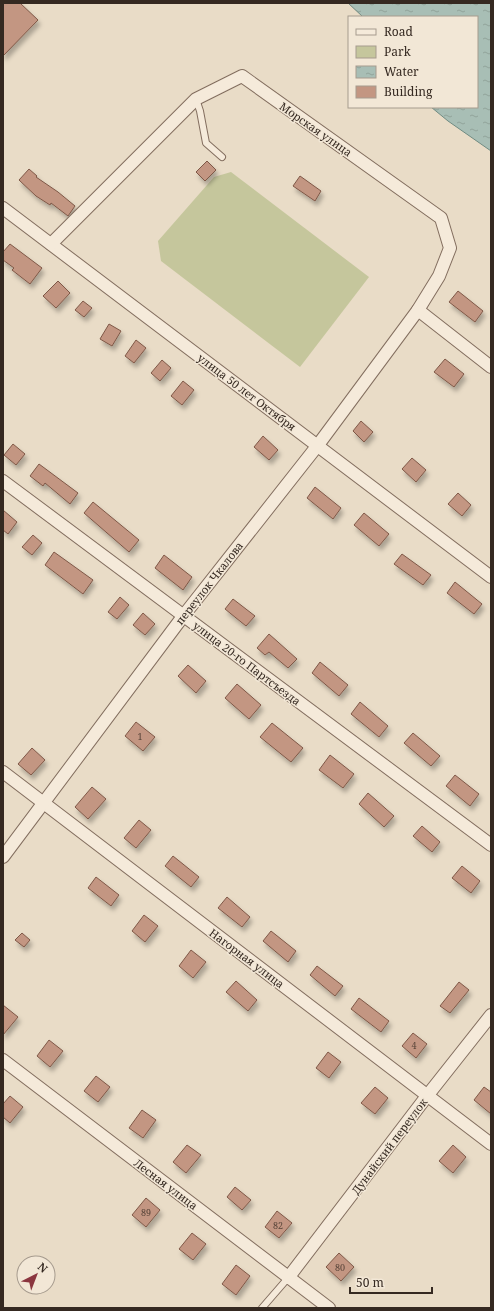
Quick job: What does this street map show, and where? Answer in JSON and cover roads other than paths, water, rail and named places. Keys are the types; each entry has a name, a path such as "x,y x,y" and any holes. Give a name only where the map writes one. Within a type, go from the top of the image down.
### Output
{"street":[{"name":"Морская улица","path":"51,244 196,99 242,76 441,218 450,248 439,276 418,310"},
{"name":"улица 50 лет Октября","path":"3,208 491,577"},
{"path":"418,310 491,367"},
{"name":"переулок Чкалова","path":"3,857 184,615 318,445 418,310"},
{"name":"улица 20-го Партсъезда","path":"3,481 491,845"},
{"name":"Нагорная улица","path":"3,772 491,1144"},
{"name":"Дунайский переулок","path":"288,1278 491,1015"},
{"name":"Лесная улица","path":"3,1060 329,1308"}],"lane":[{"path":"196,99 200,111 206,143 222,157"},
{"path":"262,1308 288,1278"}],"water":[{"path":"348,3 491,3 491,151 432,108 478,108 478,16 362,16"}]}
